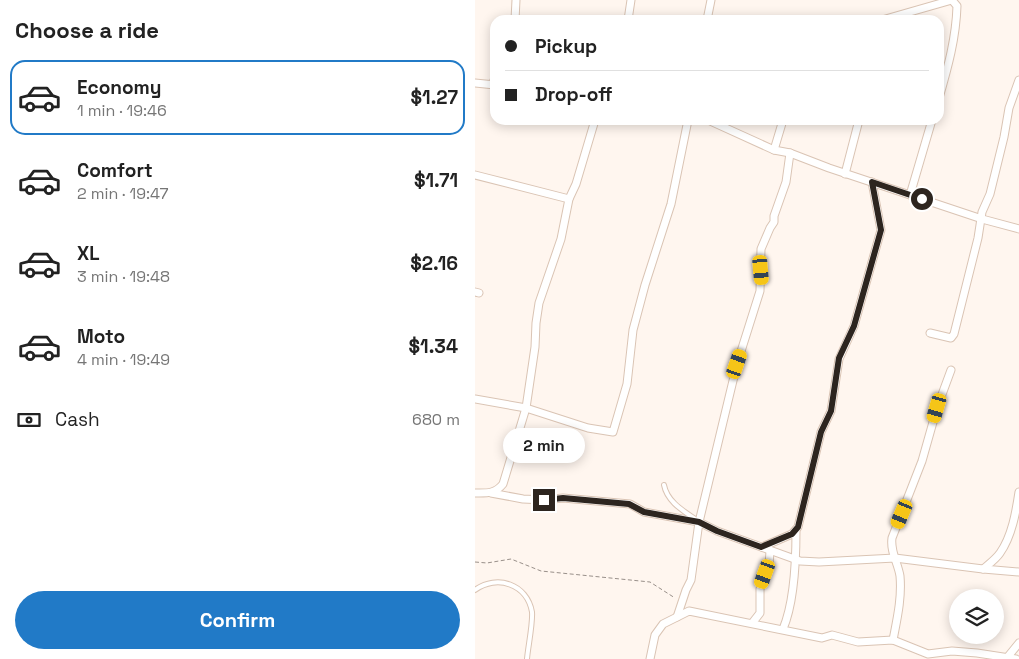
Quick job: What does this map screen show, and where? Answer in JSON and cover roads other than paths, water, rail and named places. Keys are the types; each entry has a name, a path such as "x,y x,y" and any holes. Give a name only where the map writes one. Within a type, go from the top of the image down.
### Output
{"street":[{"path":"515,15 516,0"},
{"path":"629,15 631,0"},
{"path":"708,15 711,0"},
{"path":"900,15 952,0 957,6 957,25 952,54 944,81"},
{"path":"929,333 948,338 951,338 954,334 983,212 990,194 1004,137 1009,105 1019,80"},
{"path":"475,83 490,83"},
{"path":"491,493 499,490 503,484 526,408 534,356 539,303 561,239 569,200 576,184 594,125"},
{"path":"475,399 526,408 588,428 613,432 627,384 633,330 645,285 671,204 688,125"},
{"path":"719,125 774,150 790,153 845,174 982,219 1019,229"},
{"path":"774,150 782,125"},
{"path":"845,174 858,125"},
{"path":"910,195 931,125"},
{"path":"677,617 691,580 699,522 737,364 760,291 761,249 774,222 774,216 786,182 790,153"},
{"path":"475,175 569,200"},
{"path":"783,629 787,620 796,559 796,531 821,432 831,411 839,358 854,326 881,230 872,182"},
{"path":"893,640 901,592 900,574 891,546 892,538 923,462 937,408 951,370"},
{"path":"983,570 1001,552 1007,539 1019,492"},
{"path":"475,493 491,493 544,500 563,498 629,504 644,512 699,522 717,531 796,559 819,562 895,558 983,570 1019,572"},
{"path":"761,547 796,531"},
{"path":"753,622 760,613 760,589 769,565 770,551"},
{"path":"649,659 655,635 663,624 689,611 753,622 822,638 832,635 858,642 893,640 928,654 952,651 961,655 1016,659"},
{"path":"1007,658 1019,643"}],"lane":[{"path":"664,485 666,494 679,508 699,522"},
{"path":"475,590 481,585 491,582 505,582 517,586 527,599 532,613 527,659"}]}
